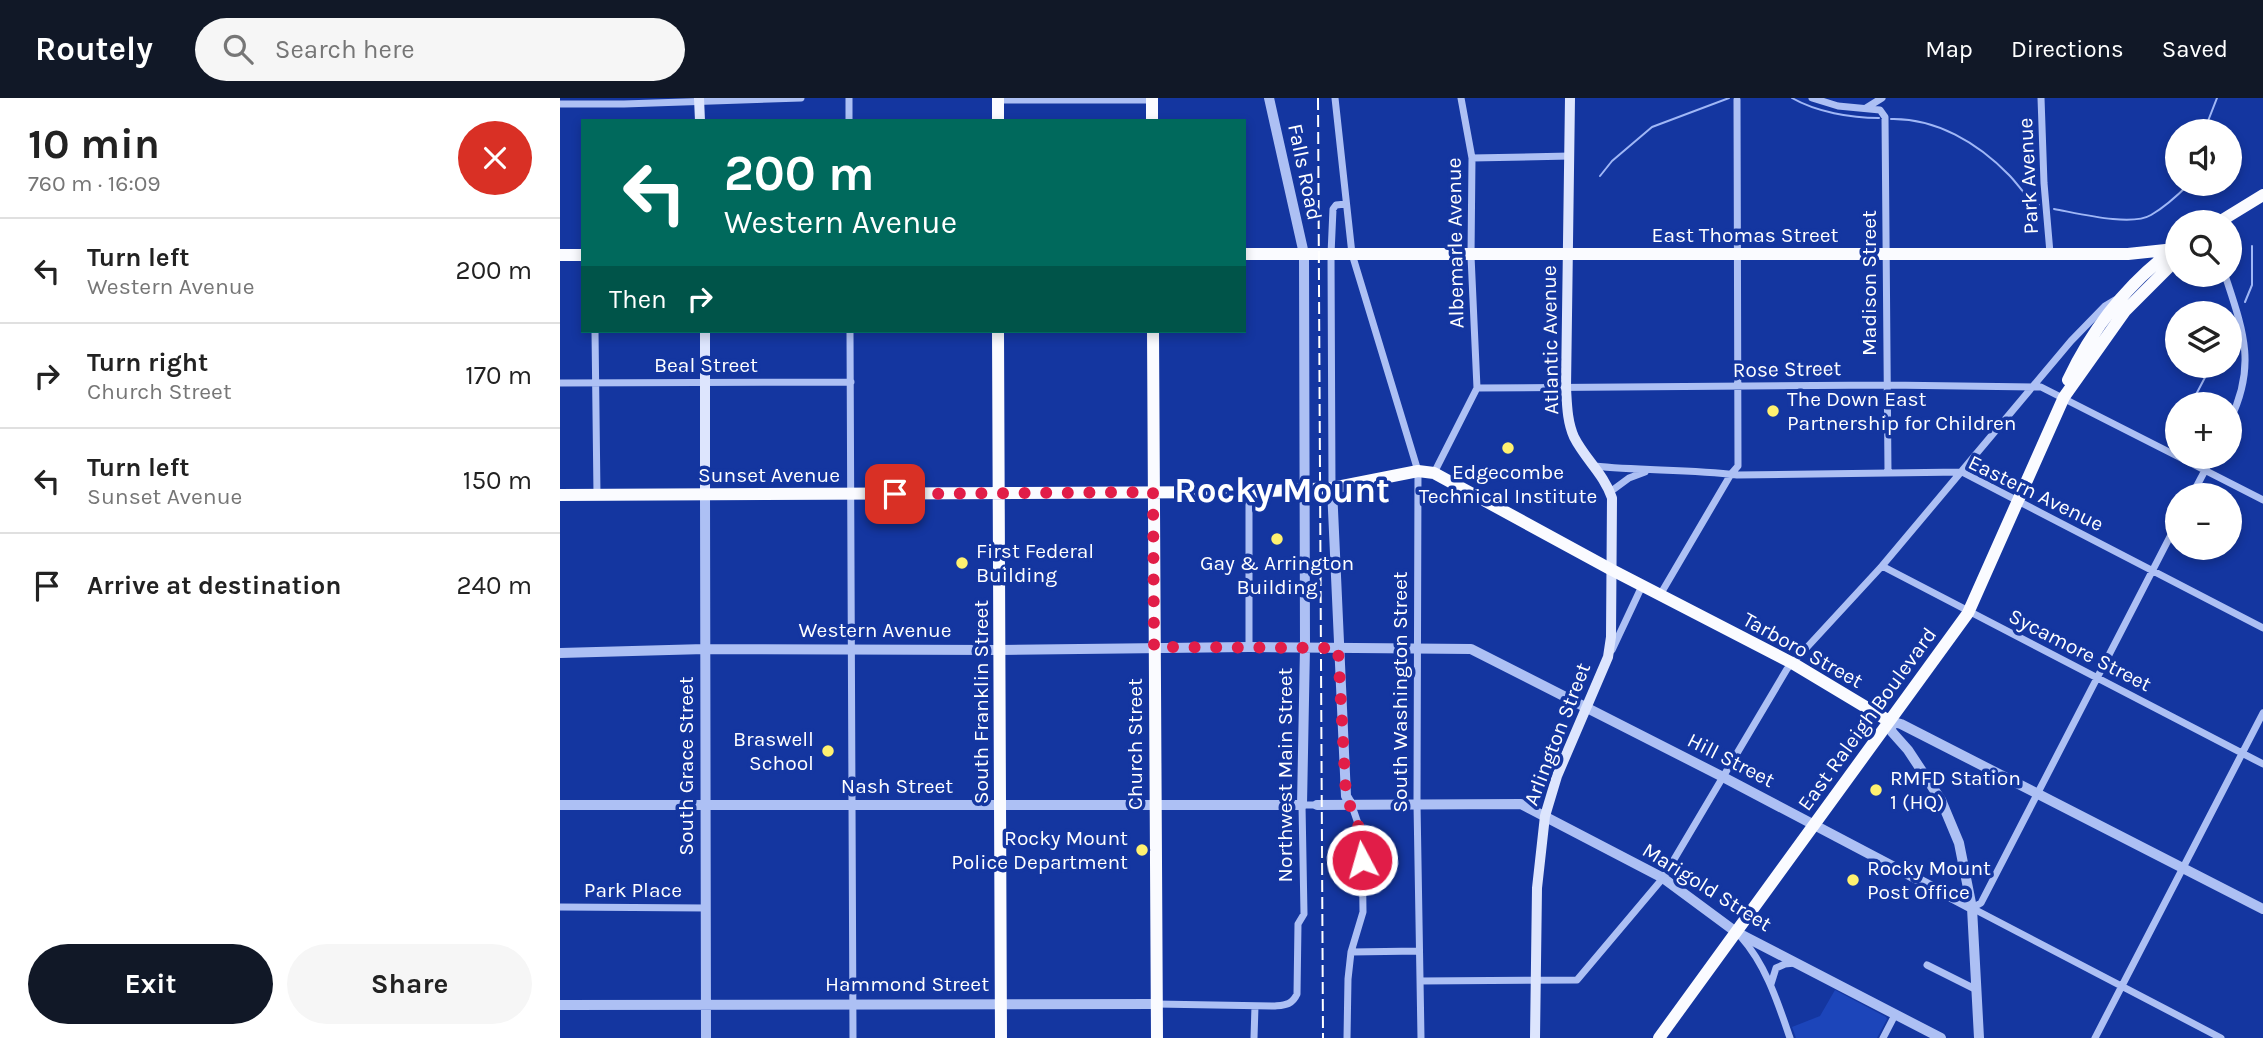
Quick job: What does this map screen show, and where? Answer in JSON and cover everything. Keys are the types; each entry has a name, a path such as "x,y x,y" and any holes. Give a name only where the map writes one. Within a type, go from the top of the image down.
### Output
{"main road":[{"name":"Atlantic Avenue","path":"1570,98 1566,388 1568,417 1573,435 1612,498 1612,570"},
{"path":"998,99 998,119"},
{"path":"1152,99 1152,119"},
{"path":"699,100 700,119"},
{"path":"2239,210 2263,195"},
{"name":"East Thomas Street","path":"1246,254 1471,256 2165,252"},
{"path":"2128,254 2140,259 2146,272 2145,282 2137,298"},
{"path":"560,255 581,255"},
{"name":"East Raleigh Boulevard","path":"2064,397 2066,384 2084,348 2104,317 2146,272 2165,259"},
{"name":"East Raleigh Boulevard","path":"1659,1038 1968,612 2064,397 2102,341 2165,264"},
{"path":"705,333 705,493"},
{"name":"South Franklin Street","path":"998,333 1001,1038"},
{"name":"Church Street","path":"1153,333 1157,1038"},
{"name":"Tarboro Street","path":"1310,489 1332,488 1418,471 1434,473 1612,570 1794,664 1889,721"},
{"name":"Sunset Avenue","path":"560,495 1249,492 1310,489"},
{"name":"Arlington Street","path":"1535,1038 1537,888 1545,816 1557,776 1608,657 1612,570"}],"street":[{"path":"560,104 571,101 801,98"},
{"path":"849,98 849,119"},
{"name":"Falls Road","path":"1269,98 1309,253"},
{"name":"South Washington Street","path":"1335,98 1352,254 1418,471 1420,1038"},
{"name":"Albemarle Avenue","path":"1461,98 1472,158 1471,256 1477,388"},
{"path":"1812,98 1838,106 1865,109 1882,98"},
{"name":"Park Avenue","path":"2041,98 2050,253"},
{"path":"998,99 1152,99"},
{"path":"1661,595 1738,466 1740,387 1737,100"},
{"name":"Madison Street","path":"1865,109 1880,110 1885,117 1888,472"},
{"path":"1472,158 1570,156"},
{"path":"1346,204 1336,205 1333,209 1332,488 1346,796 1362,835 1363,912 1351,952 1347,1038"},
{"name":"Northwest Main Street","path":"1255,1006 1288,1005 1297,995 1298,924 1304,914 1302,805 1311,648 1309,253"},
{"path":"2228,287 2245,352 2242,392"},
{"path":"1420,981 1577,980 1663,878 1787,669 1881,566 2029,394 2031,387 2096,315 2122,296"},
{"path":"595,333 597,495"},
{"path":"850,333 853,1038"},
{"name":"Beal Street","path":"560,383 851,382"},
{"name":"Rose Street","path":"1477,388 1887,385 2041,387 2165,449"},
{"path":"1434,473 1477,388"},
{"name":"Eastern Avenue","path":"1594,466 1731,474 1962,472 2263,628"},
{"path":"2198,483 2205,470"},
{"name":"Rose Street","path":"2205,470 2263,500"},
{"path":"1610,492 1629,478 1647,471"},
{"path":"1249,492 1249,647"},
{"name":"South Grace Street","path":"705,493 706,1038"},
{"path":"1972,908 1981,903 2165,545"},
{"name":"Sycamore Street","path":"1881,566 2263,764"},
{"path":"1608,657 1643,586"},
{"name":"Hill Street","path":"1311,648 1471,649 1723,777 2221,1038"},
{"name":"Western Avenue","path":"560,653 705,649 1311,648"},
{"path":"2095,1038 2263,713"},
{"path":"1889,721 1892,732 1908,750 1941,800 1955,830 1972,908 1979,1038"},
{"name":"Tarboro Street","path":"1889,721 1901,723 2263,909"},
{"name":"Marigold Street","path":"1317,805 1521,804 1663,878 1736,932 1941,1038"},
{"name":"Nash Street","path":"560,805 1317,805"},
{"name":"Park Place","path":"560,907 706,908"},
{"path":"1736,932 1749,946 1771,985 1790,1038"},
{"path":"1351,952 1419,951"},
{"path":"1771,985 1776,968 1797,963"},
{"path":"1927,965 1975,989"},
{"name":"Hammond Street","path":"560,1004 1001,1003 1255,1006"},
{"path":"1254,1038 1255,1006"},
{"path":"1883,1038 1895,1015"}],"shaded area":[{"path":"1835,990 1886,1017 1877,1038 1796,1038 1792,1027 1820,1016"}],"waterway":[{"path":"1600,176 1612,161 1652,127 1729,98"},
{"path":"1792,98 1834,113 1879,118"},
{"path":"2209,119 2217,98"},
{"path":"1891,119 1924,123 1970,143 1997,163 2026,195 2039,205"},
{"path":"2054,209 2131,220 2151,215 2177,196"},
{"path":"2245,302 2252,285 2252,246"},
{"path":"2197,392 2205,378"}],"railway":[{"path":"1318,98 1323,1038"}],"place":[{"name":"The Down East Partnership for Children","path":"1773,411"},
{"name":"Edgecombe Technical Institute","path":"1508,448"},
{"name":"Gay & Arrington Building","path":"1277,539"},
{"name":"First Federal Building","path":"962,563"},
{"name":"Braswell School","path":"828,751"},
{"name":"RMFD Station 1 (HQ)","path":"1876,790"},
{"name":"Rocky Mount Police Department","path":"1142,850"},
{"name":"Rocky Mount Post Office","path":"1853,880"}],"district":[{"name":"Rocky Mount","path":"1282,490"}],"route":[{"path":"895,494 1153,492 1154,647 1338,648 1346,796 1362,835 1362,860"}]}
